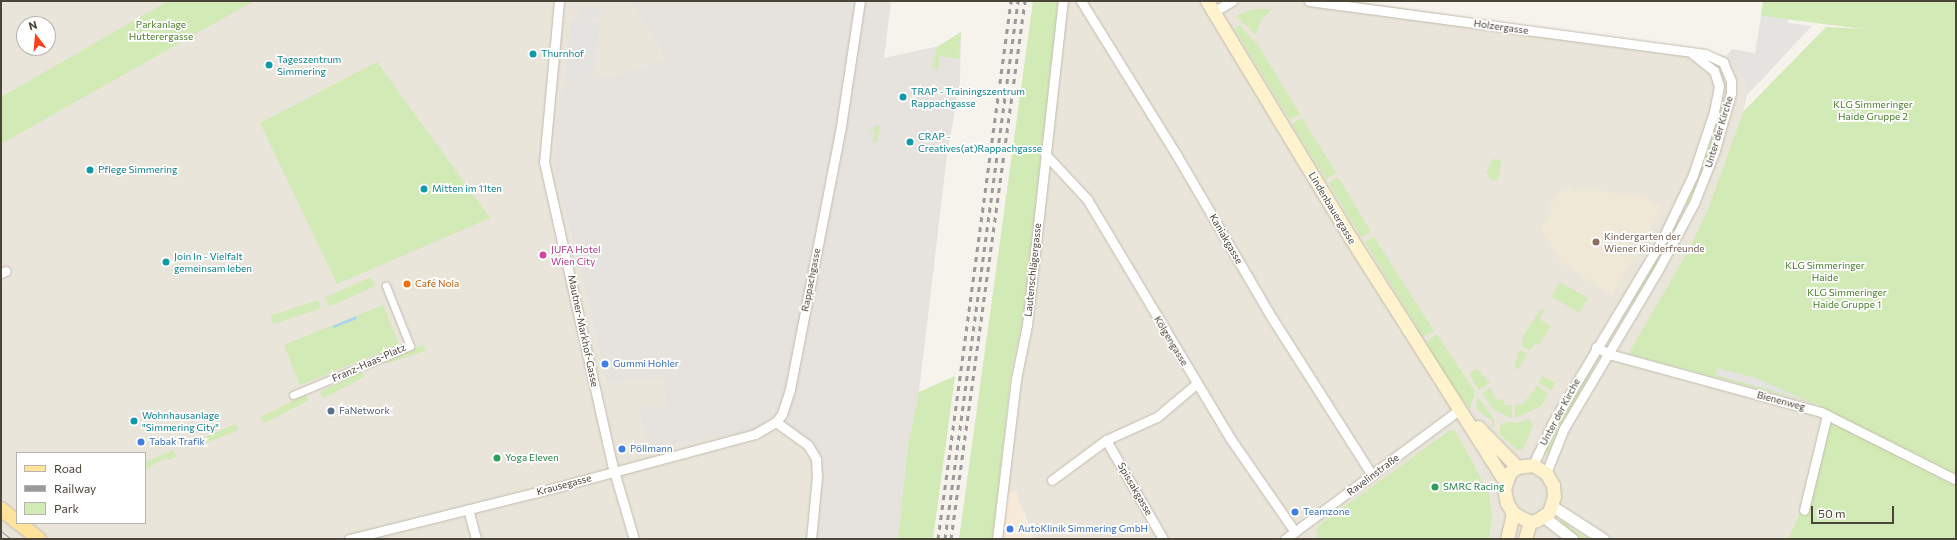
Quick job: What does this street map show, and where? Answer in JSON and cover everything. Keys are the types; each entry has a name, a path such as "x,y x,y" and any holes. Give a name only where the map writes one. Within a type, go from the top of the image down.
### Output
{"main road":[{"name":"Lindenbauergasse","path":"1210,6 1350,237 1505,481"},
{"name":"Lindenbauergasse","path":"1461,410 1517,467"},
{"path":"1533,465 1546,473 1553,485 1552,506 1544,517 1530,522 1513,514 1507,503 1505,481 1510,472 1517,467 1533,465"},
{"path":"1,509 16,520"},
{"path":"1507,539 1513,514"},
{"path":"1525,539 1530,522"},
{"path":"20,524 39,539"}],"street":[{"name":"Mautner-Markhof-Gasse","path":"560,1 544,162 614,471 634,539"},
{"name":"Rappachgasse","path":"776,422 782,414 790,389 841,126 860,1"},
{"name":"Lautenschlägergasse","path":"997,539 1016,378 1027,325 1063,1"},
{"name":"Kaniakgasse","path":"1081,1 1176,154 1272,318 1372,475"},
{"path":"1210,6 1232,1"},
{"name":"Holzergasse","path":"1309,1 1692,53"},
{"name":"Unter der Kirche","path":"1546,473 1564,428 1609,354 1678,234 1703,180 1725,115 1731,93 1731,80 1723,62 1705,54 1692,53"},
{"name":"Unter der Kirche","path":"1533,465 1553,422 1662,240 1693,175 1714,112 1719,86 1714,71 1692,53"},
{"path":"1719,86 1731,80"},
{"name":"Kölgengasse","path":"1045,154 1087,199 1196,384 1230,438 1295,532"},
{"path":"1693,175 1703,180"},
{"name":"Franz-Haas-Platz","path":"293,396 410,346 386,286"},
{"name":"Bienenweg","path":"1596,348 1609,354 1827,415 1956,480"},
{"path":"1052,480 1106,440 1157,417 1196,384"},
{"name":"Ravelinstraße","path":"1285,539 1461,410"},
{"path":"1804,510 1827,415"},
{"name":"Krausegasse","path":"349,539 755,434 776,422"},
{"path":"776,422 808,445 816,459 817,476 811,539"},
{"name":"Spissakgasse","path":"1106,440 1163,539"},
{"path":"1552,506 1603,539"},
{"path":"468,509 476,539"},
{"path":"1544,517 1572,539"}],"shaded area":[{"path":"1,1 629,1 660,48 663,60 610,77 565,79 564,209 581,272 606,384 663,378 666,405 638,407 647,448 782,425 814,454 811,539 1,539"},
{"path":"629,1 891,1 884,58 939,46 961,32 960,82 947,155 919,392 908,444 898,539 811,539 816,459 782,426 647,448 638,407 666,405 663,378 606,384 581,272 557,182 555,164 557,113 565,79 610,77 663,60 660,48"},
{"path":"1057,1 1355,1 1726,56 1745,81 1747,95 1743,112 1708,209 1689,249 1628,354 1820,405 1823,416 1798,517 1788,539 1034,539 1024,512 1006,494 1011,368"},
{"path":"579,6 601,8 600,19 592,18 592,22 600,23 593,78 565,79 571,19 581,20 578,18"},
{"path":"1761,16 1788,19 1788,23 1812,26 1747,95 1745,81 1726,56 1732,49 1755,53"},
{"name":"Kindergarten der Wiener Kinderfreunde","path":"1568,188 1575,193 1578,188 1645,197 1662,208 1612,296 1562,263 1541,229 1553,210 1549,207 1559,192"},
{"path":"1717,368 1756,378 1808,401 1716,375"},
{"path":"1016,491 1027,525 1034,539 1001,539 1006,494"}],"green space":[{"name":"Parkanlage Hutterergasse","path":"168,1 254,1 1,144 1,97"},
{"path":"1033,1 1058,1 1022,323 1012,366 993,539 959,539"},
{"name":"KLG Simmeringer Haide","path":"1763,1 1956,1 1956,539 1788,539 1798,517 1823,416 1820,405 1628,354 1689,249 1708,209 1743,112 1826,27 1864,29 1761,16"},
{"path":"1253,9 1272,9 1261,20 1256,35 1236,16"},
{"path":"1239,25 1258,45 1300,114 1290,120 1234,28"},
{"path":"961,32 959,59 940,56 938,69 932,68 937,47"},
{"path":"377,62 490,218 337,284 260,123"},
{"path":"1721,101 1725,102 1721,117 1702,172 1699,173"},
{"path":"1302,118 1336,173 1326,179 1292,124"},
{"path":"875,125 880,126 877,142 873,141 875,130 871,129 868,140 870,128 874,129"},
{"path":"1493,159 1501,160 1499,178 1492,182 1486,172"},
{"path":"1338,177 1371,232 1362,238 1329,183"},
{"path":"1694,183 1696,186 1688,205 1684,203"},
{"path":"1674,222 1679,225 1631,304"},
{"path":"1374,237 1434,331 1423,337 1365,242"},
{"path":"371,277 375,286 329,306 325,297"},
{"path":"1560,282 1588,298 1579,313 1552,297"},
{"path":"318,300 321,309 273,324 270,315"},
{"path":"383,305 399,345 300,385 284,345"},
{"path":"1545,309 1539,319 1551,326 1539,345 1534,343 1530,351 1522,346 1523,336 1540,310"},
{"path":"1623,314 1625,316 1610,332 1607,330"},
{"path":"1437,334 1475,392 1470,409 1446,378 1424,343"},
{"path":"424,345 426,351 386,364 384,358"},
{"path":"1521,350 1527,354 1518,370 1515,367 1518,352"},
{"path":"1593,362 1595,365 1547,454 1542,451 1557,418"},
{"path":"1477,368 1490,383 1479,390 1469,374"},
{"path":"361,371 364,377 323,398 320,392"},
{"path":"955,376 933,539 898,539 908,444 919,392"},
{"path":"1542,376 1555,383 1551,390 1538,383"},
{"path":"1537,386 1548,393 1542,406 1515,418 1515,405 1523,404"},
{"path":"1490,388 1497,400 1503,399 1505,405 1512,405 1512,418 1494,410 1482,393"},
{"path":"306,394 309,400 264,423 261,417"},
{"path":"1478,397 1494,419 1494,428 1491,425 1493,422 1476,408"},
{"path":"1529,419 1533,425 1523,449 1517,450 1500,434 1500,426 1506,422 1517,423"},
{"path":"235,424 238,430 197,447 194,442"},
{"name":"SMRC Racing","path":"1450,430 1455,431 1489,494 1492,516 1489,539 1315,539 1319,536 1316,531 1318,526"},
{"path":"173,450 176,457 168,460 166,458 146,469 146,462"},
{"path":"1563,519 1569,523 1568,526 1589,539 1578,539 1560,523"}],"water":[{"path":"356,316 357,319 334,328 333,326"}],"tram line":[{"path":"1,531 11,539"}],"railway":[{"path":"938,539 1011,1"},
{"path":"945,539 1018,1"},
{"path":"951,539 1025,1"}],"place":[{"name":"Thurnhof","path":"533,54"},
{"name":"Tageszentrum Simmering","path":"269,65"},
{"name":"TRAP - Trainingszentrum Rappachgasse","path":"903,97"},
{"name":"CRAP - Creatives(at)Rappachgasse","path":"910,142"},
{"name":"Pflege Simmering","path":"90,170"},
{"name":"Mitten im 11ten","path":"424,189"},
{"name":"Kindergarten der Wiener Kinderfreunde","path":"1596,242"},
{"name":"JUFA Hotel Wien City","path":"543,255"},
{"name":"Join In - Vielfalt gemeinsam leben","path":"166,262"},
{"name":"Café Nola","path":"407,284"},
{"name":"Gummi Hohler","path":"605,364"},
{"name":"FaNetwork","path":"331,411"},
{"name":"Wohnhausanlage \"Simmering City\"","path":"134,421"},
{"name":"Tabak Trafik","path":"141,442"},
{"name":"Pöllmann","path":"622,449"},
{"name":"Yoga Eleven","path":"497,458"},
{"name":"SMRC Racing","path":"1435,487"},
{"name":"Teamzone","path":"1295,512"},
{"name":"AutoKlinik Simmering GmbH","path":"1010,529"}],"park label":[{"name":"KLG Simmeringer Haide Gruppe 2","path":"1873,110"},
{"name":"KLG Simmeringer Haide Gruppe 1","path":"1847,298"}]}
